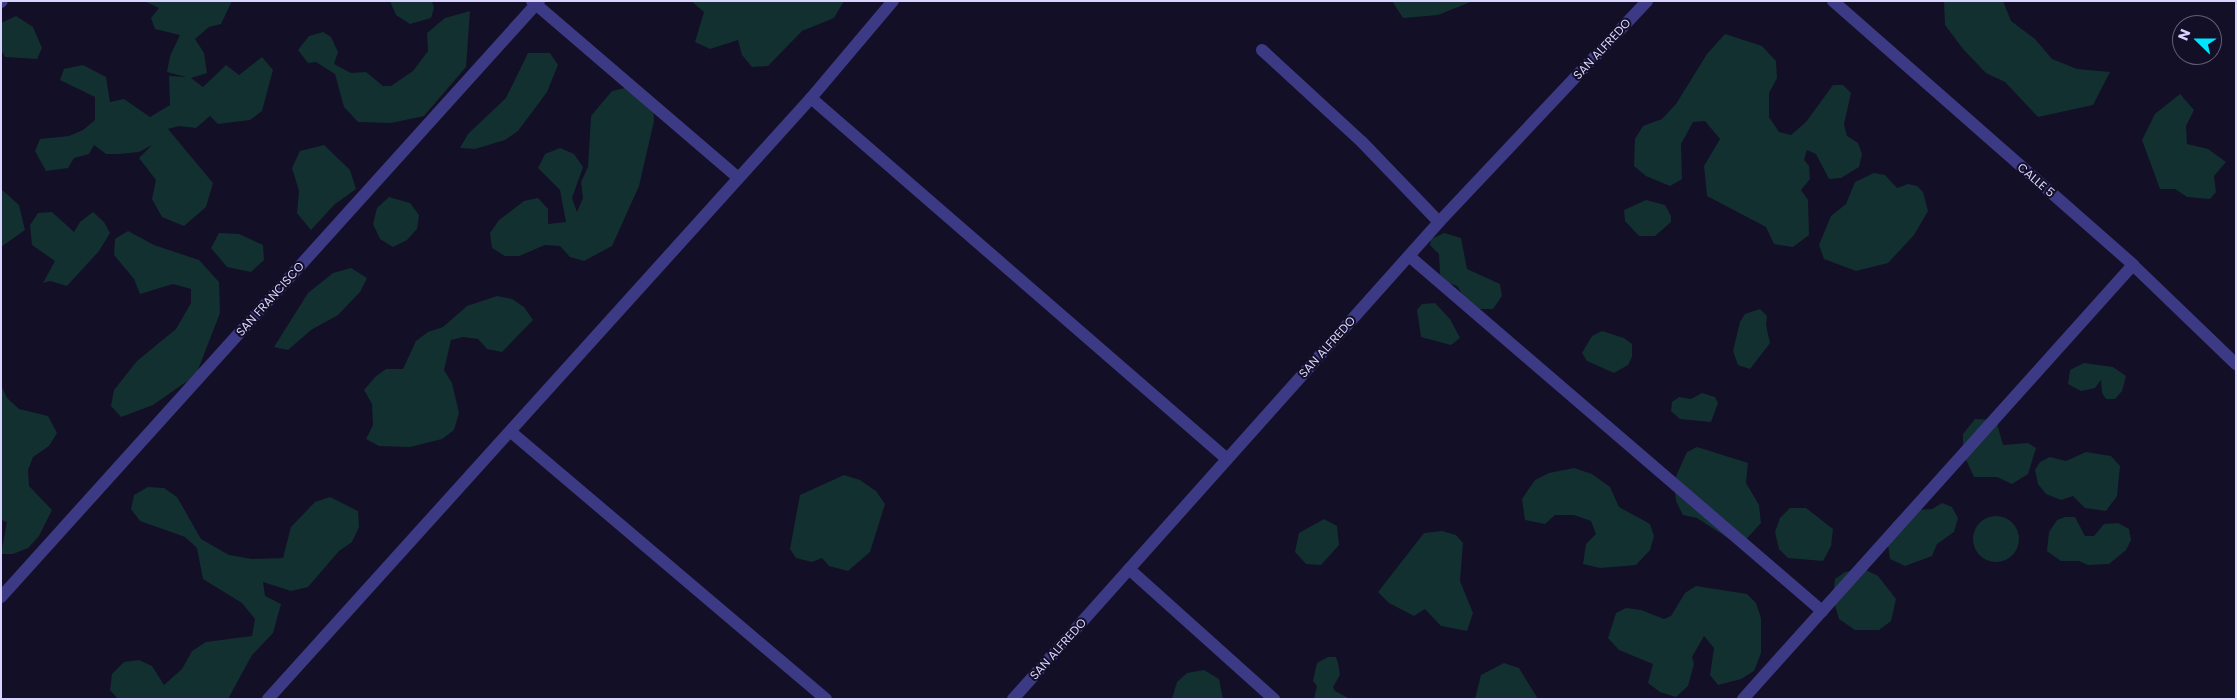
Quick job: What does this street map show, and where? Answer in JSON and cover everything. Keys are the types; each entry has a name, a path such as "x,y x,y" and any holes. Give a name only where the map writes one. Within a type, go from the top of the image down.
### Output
{"street":[{"path":"268,699 511,432 737,177 811,98 893,1"},
{"name":"SAN ALFREDO","path":"1014,699 1439,222 1647,1"},
{"name":"CALLE 5","path":"1833,1 2133,266 2236,364"},
{"path":"535,2 737,177"},
{"name":"SAN FRANCISCO","path":"1,597 535,2"},
{"path":"1262,50 1362,142 1439,222"},
{"path":"811,98 1227,460"},
{"path":"1409,256 1822,611"},
{"path":"1743,699 2133,266"},
{"path":"511,432 826,699"},
{"path":"1129,569 1274,699"}],"green space":[{"path":"144,1 232,1 221,24 209,27 195,39 204,53 207,73 191,78 203,87 226,65 239,75 262,57 273,70 262,111 250,120 218,124 210,116 196,128 179,126 168,129 213,183 206,207 184,226 162,217 152,199 156,180 139,158 152,145 139,152 106,154 94,145 89,154 74,158 68,168 46,171 35,151 40,139 69,136 83,130 95,120 95,97 60,80 64,69 83,65 106,77 110,102 124,99 150,117 170,105 169,76 186,77 167,72 170,56 180,35 155,29 151,18 159,8"},
{"path":"390,1 432,1 434,8 431,18 410,24 396,15"},
{"path":"691,1 844,1 834,18 802,31 768,66 752,67 742,55 738,40 710,49 695,42 704,12"},
{"path":"1392,1 1473,1 1438,15 1403,18"},
{"path":"1944,1 2003,1 2011,21 2035,39 2052,59 2077,69 2110,72 2093,105 2038,117 2005,82 1986,73 1963,49 1945,25"},
{"path":"470,11 466,67 424,116 391,123 358,122 344,107 335,74 316,62 308,63 298,50 309,36 323,32 331,37 338,52 334,64 351,73 366,72 383,86 391,86 413,71 428,51 427,33 445,18"},
{"path":"16,16 33,27 42,48 37,59 5,57 1,50 1,23"},
{"path":"1725,34 1762,46 1776,61 1777,78 1769,93 1769,117 1779,132 1791,135 1806,122 1833,85 1843,85 1851,93 1844,124 1847,136 1858,143 1862,154 1859,167 1841,178 1829,179 1816,154 1807,150 1804,160 1809,166 1810,179 1801,190 1808,200 1809,235 1793,247 1774,244 1766,227 1707,196 1704,166 1720,139 1705,121 1693,122 1681,144 1682,179 1670,186 1646,176 1634,166 1635,139 1643,126 1662,119 1676,104 1707,54"},
{"path":"528,53 550,53 558,65 547,92 518,131 505,140 475,149 460,148 468,134 506,98"},
{"path":"629,87 653,107 654,121 639,186 612,246 584,261 570,257 560,246 545,245 519,256 505,256 492,248 490,233 499,220 524,201 538,198 548,209 548,224 566,222 560,190 538,168 545,154 560,148 574,154 583,167 572,198 577,212 583,198 581,182 588,167 591,116 612,91"},
{"path":"2180,94 2194,110 2186,126 2187,144 2208,149 2226,162 2214,176 2216,192 2210,199 2187,197 2175,189 2160,189 2142,140 2155,114"},
{"path":"324,145 350,170 356,189 335,204 311,230 297,213 299,191 292,168 300,151"},
{"path":"1874,173 1885,175 1897,188 1908,184 1917,186 1923,192 1928,211 1914,235 1888,263 1856,271 1824,259 1819,245 1831,216 1846,204 1855,182"},
{"path":"1,189 19,205 25,230 1,247"},
{"path":"389,197 410,203 419,215 417,229 407,240 393,247 380,239 373,224 377,208"},
{"path":"1646,200 1665,205 1671,216 1671,222 1655,236 1639,236 1625,221 1624,210"},
{"path":"52,212 74,232 80,222 93,212 104,222 110,233 99,251 67,286 50,281 43,283 55,261 32,245 30,225 38,213"},
{"path":"128,231 154,245 199,260 219,282 220,313 196,375 153,405 121,417 111,406 114,390 137,361 176,329 191,303 191,289 173,284 140,294 134,279 114,255 115,239"},
{"path":"219,233 239,234 263,245 264,260 251,272 227,267 211,248"},
{"path":"1444,233 1461,238 1467,269 1500,284 1502,296 1493,309 1478,309 1464,297 1457,286 1446,282 1440,274 1439,254 1430,245 1431,239"},
{"path":"351,268 367,278 360,292 338,315 311,330 288,350 274,347 308,293 333,273"},
{"path":"497,296 512,299 524,307 533,320 502,352 487,349 478,339 463,337 451,340 444,370 452,383 459,413 454,430 442,439 410,447 379,446 366,439 373,425 372,404 364,390 375,377 386,369 403,369 416,341 428,332 443,327 467,306"},
{"path":"1435,303 1450,319 1460,338 1451,345 1421,337 1417,310 1422,304"},
{"path":"1760,309 1767,316 1766,325 1770,343 1750,369 1738,365 1733,351 1740,322 1745,314"},
{"path":"1602,331 1624,338 1632,344 1632,357 1628,365 1614,373 1587,361 1582,353 1592,336"},
{"path":"2084,363 2113,367 2126,376 2122,391 2115,399 2106,399 2102,393 2101,380 2095,388 2081,391 2068,384 2070,370"},
{"path":"1,385 7,398 19,409 48,416 57,433 49,446 33,457 28,470 29,486 52,510 39,536 28,548 13,554 1,554 7,522 1,520"},
{"path":"1702,393 1715,397 1718,403 1711,422 1680,419 1671,411 1672,402 1679,397 1691,399"},
{"path":"1975,419 1996,420 2003,445 2028,443 2036,448 2028,474 2012,484 1997,477 1974,477 1963,453 1963,434"},
{"path":"1697,447 1748,463 1746,483 1759,505 1761,523 1740,546 1697,518 1683,515 1676,501 1674,484 1677,474 1687,452"},
{"path":"2086,452 2111,456 2120,466 2117,496 2106,511 2085,508 2073,496 2061,500 2046,494 2038,484 2035,470 2040,462 2050,457 2066,461"},
{"path":"1574,468 1592,474 1610,487 1619,507 1650,524 1654,536 1650,550 1636,565 1600,568 1583,564 1586,544 1596,534 1591,521 1574,515 1555,515 1545,524 1525,520 1522,499 1535,480 1549,473"},
{"path":"844,475 860,480 876,491 885,504 870,552 848,571 829,566 822,558 812,562 796,558 790,549 800,495"},
{"path":"148,487 164,488 177,497 201,539 229,555 252,559 283,558 291,527 315,502 330,497 358,511 359,527 352,542 339,551 308,587 291,591 263,582 265,596 281,604 273,633 252,655 228,699 118,699 110,690 112,674 124,662 139,660 152,666 164,685 182,669 192,651 206,642 252,636 255,619 242,603 203,579 197,548 185,537 140,521 131,509 134,495"},
{"path":"1942,503 1952,507 1958,518 1954,532 1937,544 1932,556 1905,566 1890,559 1887,538 1893,522 1917,510 1932,509"},
{"path":"1790,508 1806,508 1833,529 1831,546 1823,561 1788,558 1779,549 1775,532 1780,518"},
{"path":"2001,516 2013,522 2018,530 2018,548 2013,556 2005,561 1991,562 1979,556 1974,548 1973,534 1979,522 1987,517"},
{"path":"2065,517 2075,517 2085,536 2094,536 2104,524 2118,523 2129,529 2131,540 2126,550 2109,564 2088,565 2079,561 2061,561 2047,551 2049,532 2057,520"},
{"path":"1324,519 1337,526 1339,545 1321,565 1306,564 1295,552 1299,533"},
{"path":"1442,531 1456,535 1463,543 1460,581 1473,613 1467,631 1441,626 1425,609 1414,616 1389,603 1378,592 1424,533"},
{"path":"1864,569 1878,576 1896,599 1891,621 1879,630 1855,630 1839,619 1833,599 1835,579 1845,572"},
{"path":"1696,586 1747,594 1756,603 1761,618 1761,653 1754,671 1741,679 1718,685 1710,675 1714,648 1704,636 1692,657 1694,664 1688,686 1676,697 1660,692 1648,683 1653,664 1619,650 1608,638 1616,613 1626,608 1641,610 1664,619 1671,616 1685,593"},
{"path":"1328,657 1336,657 1338,663 1340,675 1333,687 1335,691 1350,699 1314,699 1317,686 1313,681 1317,663"},
{"path":"1504,663 1519,668 1538,699 1475,699 1481,675"},
{"path":"1204,670 1219,679 1223,699 1172,699 1177,682 1187,673"}]}
